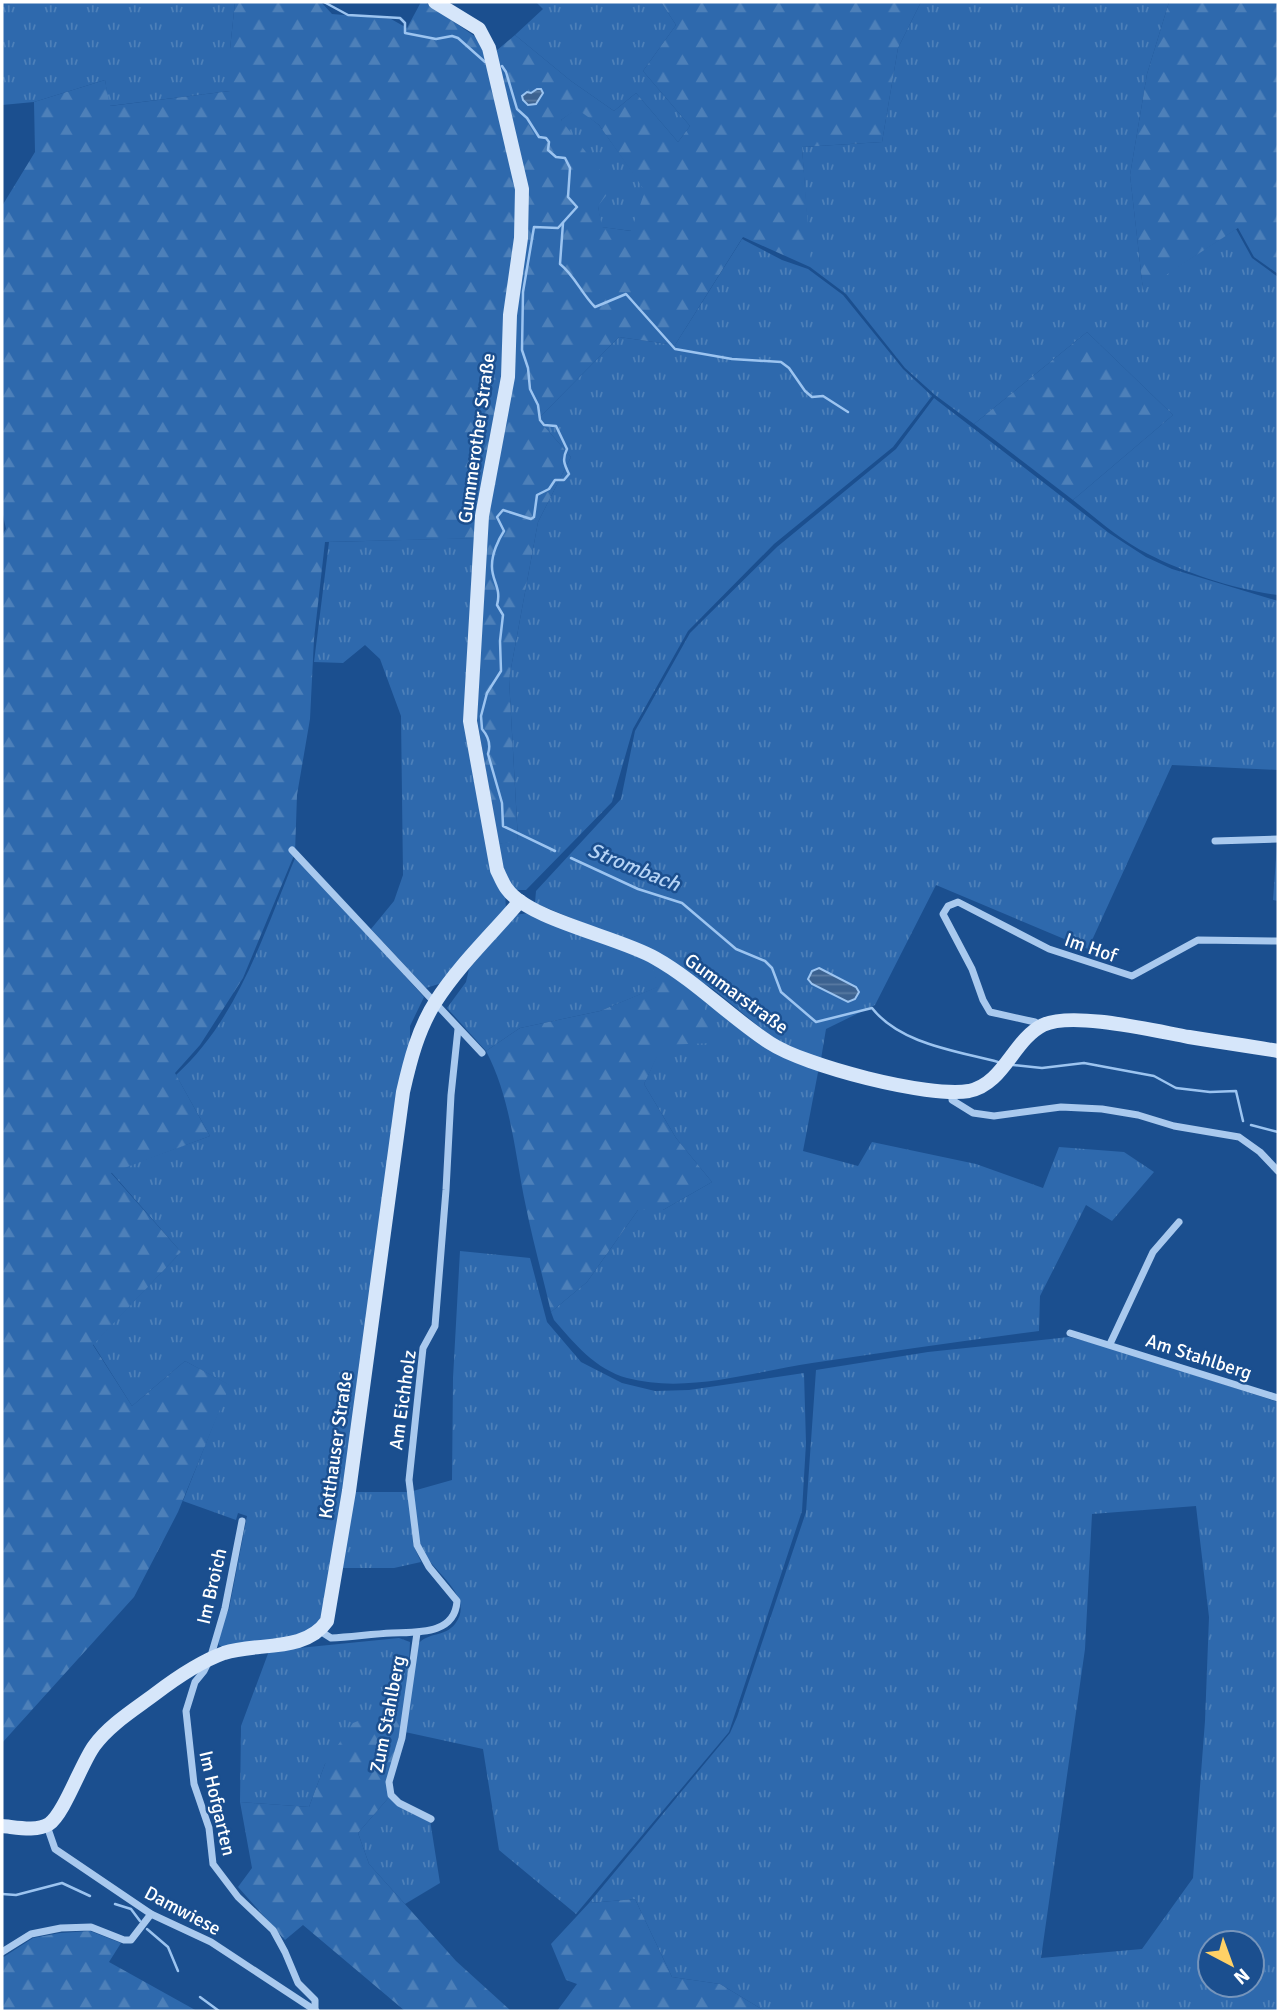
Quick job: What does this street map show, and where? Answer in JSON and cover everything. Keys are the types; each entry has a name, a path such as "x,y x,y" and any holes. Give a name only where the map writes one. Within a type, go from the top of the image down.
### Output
{"street":[{"name":"Gummerother Straße","path":"435,2 479,29 489,48 522,189 521,238 510,315 508,377 482,516 470,721 497,870 508,890 520,901"},
{"path":"1215,841 1278,839"},
{"path":"292,850 482,1053"},
{"name":"Kotthauser Straße","path":"320,1631 330,1611 349,1491 403,1092 412,1054 436,1001 520,901"},
{"name":"Gummarstraße","path":"520,901 532,909 654,957 706,993 771,1044 859,1076 912,1088 971,1091 998,1072 1026,1038 1041,1026"},
{"name":"Im Hof","path":"1041,1026 1035,1022 990,1012 972,969 943,914 948,905 958,902 1049,949 1132,976 1198,940 1278,941"},
{"path":"1041,1026 1054,1021 1097,1021 1278,1051"},
{"name":"Am Eichholz","path":"320,1631 331,1638 416,1633 444,1625 457,1612 457,1601 429,1567 417,1545 409,1480 423,1348 435,1326 458,1029"},
{"path":"951,1092 952,1100 973,1113 994,1115 1061,1107 1102,1109 1138,1115 1174,1126 1239,1137 1260,1152 1278,1171"},
{"path":"1110,1344 1153,1252 1179,1222"},
{"name":"Am Stahlberg","path":"1070,1333 1278,1398"},
{"name":"Im Broich","path":"210,1659 225,1608 242,1521"},
{"path":"2,1826 47,1826 57,1815 96,1743 156,1693 210,1659 240,1648 294,1642 320,1631"},
{"name":"Zum Stahlberg","path":"416,1633 402,1738 389,1782 391,1795 399,1803 431,1819"},
{"name":"Im Hofgarten","path":"210,1659 195,1682 186,1711 194,1784 209,1828 214,1864 238,1897 273,1930 298,1983 315,2000 316,2011"},
{"name":"Damwiese","path":"47,1826 55,1849 151,1914 211,1942 316,2011"},
{"path":"2,1952 31,1934 61,1928 91,1927 124,1940 131,1940 151,1914"}],"green space":[{"path":"2,2 235,2 230,49 230,91 109,106 105,80 34,102 2,105"},
{"path":"235,2 321,2 332,14 391,19 407,28 421,2 425,2 496,51 515,35 571,81 614,111 636,93 678,142 690,126 643,71 676,25 661,2 921,2 898,48 882,142 802,147 810,267 743,237 675,345 619,337 538,419 571,457 538,522 509,679 518,841 498,844 477,718 486,538 325,542 314,639 310,719 297,795 295,853 243,978 200,1045 175,1073 210,1136 111,1173 181,1252 93,1345 132,1406 185,1361 230,1385 178,1512 134,1597 2,1743 2,535 6,529 2,510 2,206 35,152 34,102 105,80 110,106 230,91 230,49","holes":["577,109 599,125 645,191 631,231 602,227 598,206 613,187 561,120"]},
{"path":"536,2 661,2 676,25 643,71 690,126 678,142 636,93 614,111 571,81 515,35 543,9"},
{"path":"921,2 1169,2 1147,74 1130,175 1143,289 1236,229 1252,258 1278,277 1278,595 1229,585 1163,561 1128,542 1073,500 1173,415 1087,332 974,424 905,368 846,294 810,267 802,147 882,142 898,48"},
{"path":"1169,2 1278,2 1278,274 1254,257 1238,228 1143,290 1130,175 1147,74"},
{"path":"577,108 599,125 646,191 632,231 601,227 598,206 561,120"},
{"path":"742,239 782,260 808,269 843,295 903,369 932,396 893,447 774,544 688,631 633,729 612,802 526,890 515,890 502,871 498,844 518,840 509,679 538,522 571,457 538,419 619,337 675,345"},
{"path":"1087,332 1173,415 1073,500 974,424"},
{"path":"934,398 1109,533 1146,557 1172,569 1278,601 1278,770 1172,765 1088,949 936,885 875,1005 826,1029 821,1059 779,1043 713,989 656,953 535,903 536,891 621,799 635,731 690,633 777,547 896,449"},
{"path":"476,538 466,722 505,893 506,909 442,983 426,988 371,929 394,901 403,875 401,716 380,659 365,645 343,663 314,662 329,542"},
{"path":"1278,844 1278,901 1273,900"},
{"path":"296,856 424,997 410,1026 410,1046 325,1614 309,1632 225,1649 219,1645 217,1635 229,1609 247,1516 238,1513 236,1520 183,1501 229,1385 185,1361 132,1406 93,1344 181,1252 111,1172 210,1136 176,1075 198,1052 233,1001 261,944"},
{"path":"528,913 652,961 658,987 600,1011 520,1028 486,1051 447,1008 466,982 469,969 515,915"},
{"path":"652,961 702,997 713,1043 663,1045 644,1084 676,1138 712,1182 663,1210 638,1210 587,1282 551,1312 529,1220 507,1107 486,1051 520,1028 600,1011 657,987"},
{"path":"702,997 819,1067 803,1151 858,1166 872,1142 976,1164 1043,1188 1059,1147 1124,1152 1154,1172 1112,1221 1086,1205 1040,1296 1039,1331 812,1363 696,1383 650,1382 616,1374 595,1362 578,1347 554,1320 551,1312 587,1282 638,1210 663,1210 712,1182 676,1138 644,1084 662,1045"},
{"path":"460,1251 530,1258 547,1322 581,1362 622,1383 655,1391 689,1390 804,1373 806,1443 802,1511 729,1732 576,1914 499,1850 483,1749 405,1732 418,1644 451,1628 460,1613 456,1593 420,1545 413,1491 452,1480 453,1378"},
{"path":"1069,1337 1278,1402 1278,2011 765,2011 720,1984 672,1977 635,1899 589,1903 730,1733 737,1717 806,1512 816,1370 928,1352","holes":["1196,1506 1209,1617 1205,1721 1193,1878 1142,1949 1041,1958 1085,1649 1092,1514"]},
{"path":"355,1492 409,1492 413,1544 421,1562 394,1568 342,1568"},
{"path":"399,1638 410,1642 407,1701 325,1764 309,1807 240,1802 241,1726 269,1651"},
{"path":"407,1701 388,1781 390,1796 358,1833 369,1864 456,1961 511,2011 405,2011 303,1925 285,1940 238,1887 252,1868 240,1802 309,1807 325,1764 353,1723"},
{"path":"390,1796 430,1820 440,1883 405,1904 369,1864 358,1833"},
{"path":"635,1899 672,1977 720,1984 765,2011 557,2011 577,1984 566,1980 551,1944 589,1903"},
{"path":"90,1931 121,1943 109,1962 197,2011 2,2011 2,1958 33,1938"}],"shaded area":[{"path":"541,89 543,93 536,104 528,105 522,96"},
{"path":"819,968 856,987 859,992 855,999 848,1002 812,984 808,979 812,971"}],"waterway":[{"name":"Strombach","path":"324,2 348,15 400,18 405,23 405,33 436,39 452,36 458,38 485,62"},
{"name":"Strombach","path":"502,66 517,109 527,118 539,137 546,138 549,142 548,150 556,157 565,158 570,168 568,197 577,207 558,228 534,227 523,292 522,350 528,368 530,389 538,405 540,420 544,425 556,426 567,449 564,462 569,474 564,480 555,480 549,489 537,495 534,517 531,519 503,510 497,517 504,531 496,547 492,565 498,594 497,605 503,615 501,671 487,693 481,716 482,729 489,744 488,754 502,803 503,826 555,851"},
{"path":"563,223 560,264 595,307 626,294 675,349 732,359 781,362 812,397 823,396 848,412"},
{"name":"Strombach","path":"571,858 638,889 682,903 736,949 765,961 772,968 781,992 816,1022 872,1008 884,1020 913,1038 947,1050 998,1062"},
{"name":"Strombach","path":"1013,1065 1042,1068 1084,1063 1154,1076 1176,1088 1210,1092 1236,1091 1243,1121"},
{"name":"Strombach","path":"1251,1125 1278,1132"},
{"path":"2,1894 16,1895 62,1883 90,1896"},
{"path":"115,1904 131,1909 140,1921"},
{"path":"147,1929 168,1947 178,1971"},
{"path":"200,1997 219,2011"}]}
